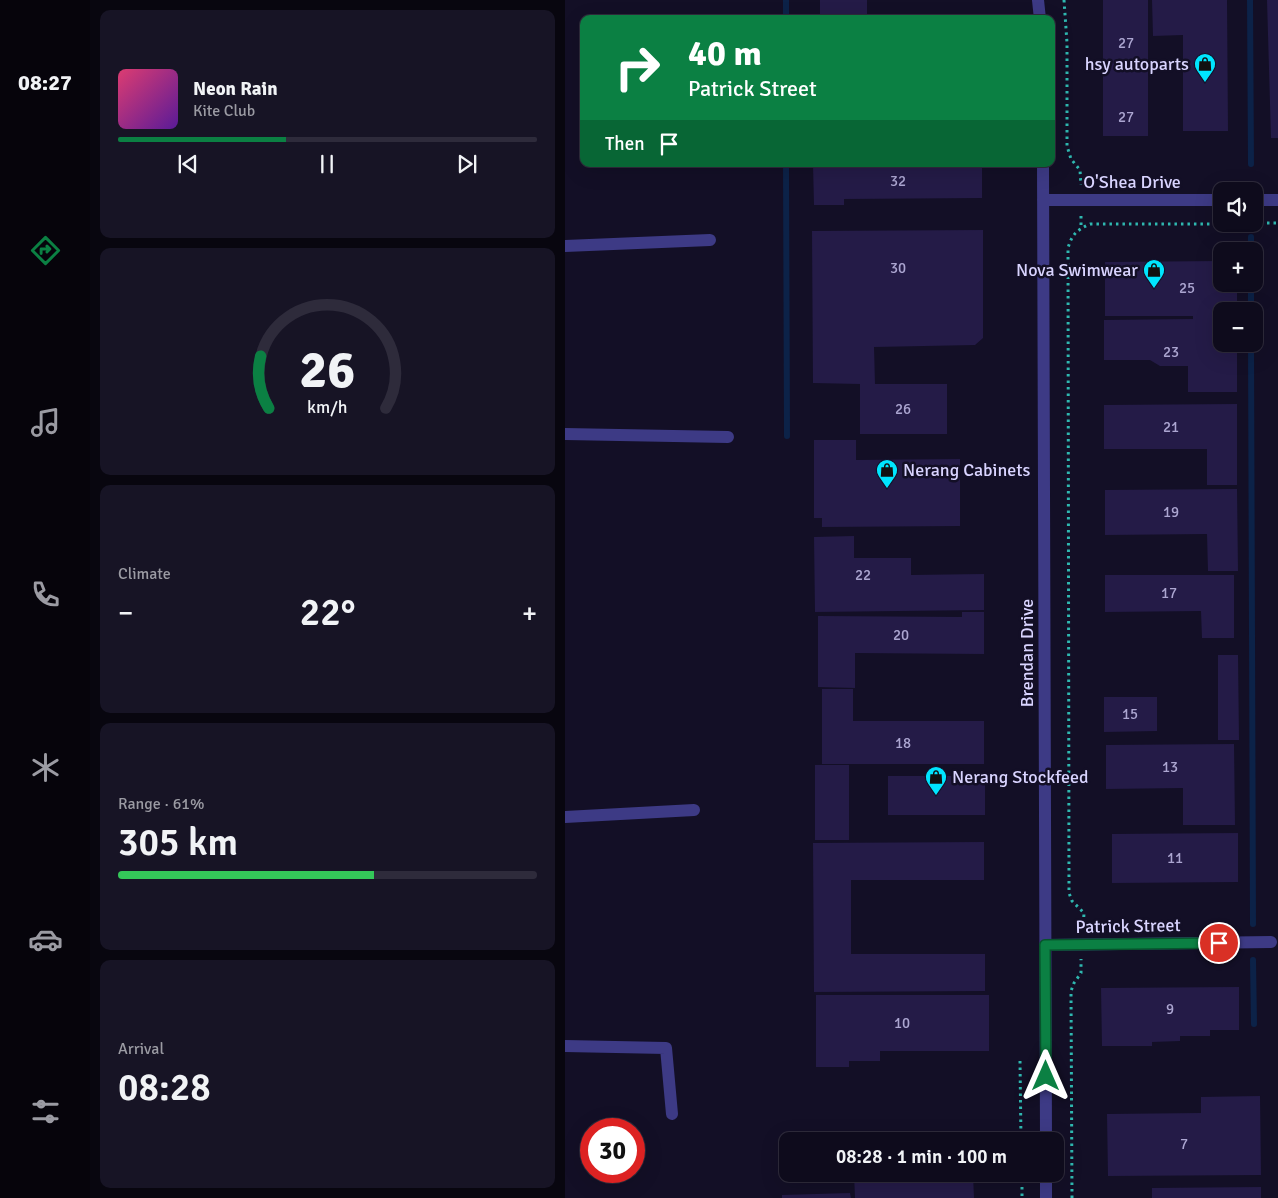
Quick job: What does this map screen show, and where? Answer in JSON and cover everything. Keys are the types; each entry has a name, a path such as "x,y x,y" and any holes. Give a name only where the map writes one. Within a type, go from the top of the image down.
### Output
{"street":[{"path":"1038,0 1040,15"},
{"name":"Brendan Drive","path":"1043,167 1046,1132"},
{"name":"O'Shea Drive","path":"1043,200 1213,200"},
{"path":"1263,200 1278,200"},
{"path":"565,246 711,240"},
{"path":"565,434 728,437"},
{"path":"565,817 694,810"},
{"name":"Patrick Street","path":"1045,945 1271,942"},
{"path":"565,1046 666,1048 671,1114"},
{"path":"1046,1182 1047,1198"}],"path":[{"path":"1064,0 1067,44 1067,146 1071,160 1081,170 1081,228"},
{"path":"1263,223 1278,223"},
{"path":"1072,1198 1071,991 1081,974 1084,913 1072,901 1069,893 1068,248 1075,232 1090,224 1213,224"},
{"path":"1020,1061 1021,1132"},
{"path":"1021,1182 1022,1198"}],"building":[{"path":"820,0 867,0 867,15 820,15"},
{"path":"1103,0 1148,0 1148,136 1103,136"},
{"name":"hsy autoparts","path":"1152,0 1227,0 1228,131 1183,131 1183,35 1153,36"},
{"path":"1267,0 1278,0 1278,138 1271,138"},
{"path":"813,167 982,167 982,198 844,199 844,205 814,205"},
{"path":"983,230 983,338 975,345 874,347 875,384 947,384 947,434 860,434 860,384 813,383 812,231"},
{"path":"1213,261 1213,292 1237,292 1237,302 1213,302 1213,352 1237,352 1237,392 1188,392 1188,366 1160,366 1150,360 1104,360 1104,320 1193,319 1193,316 1105,316 1105,262"},
{"path":"1237,404 1237,485 1207,485 1207,449 1104,449 1104,405"},
{"name":"Nerang Cabinets","path":"814,440 856,440 856,460 960,459 960,526 822,527 822,518 814,518"},
{"path":"1237,489 1238,571 1208,571 1207,534 1105,535 1105,490"},
{"path":"854,536 854,558 911,558 911,575 984,574 984,610 815,612 814,537"},
{"path":"1105,575 1234,575 1234,638 1202,638 1201,611 1105,612"},
{"path":"962,612 984,612 984,654 855,653 855,688 818,687 818,616 962,617"},
{"path":"1218,655 1238,655 1239,740 1218,740"},
{"path":"822,689 853,689 853,721 984,721 984,764 822,764"},
{"path":"1104,697 1157,697 1157,731 1104,732"},
{"path":"1234,744 1235,825 1183,825 1183,788 1106,789 1106,745"},
{"path":"815,765 849,765 849,840 815,840"},
{"name":"Nerang Stockfeed","path":"888,776 985,776 985,815 888,815"},
{"path":"1238,833 1238,882 1112,883 1112,834"},
{"path":"984,842 984,880 851,880 851,954 985,954 985,991 814,992 813,843"},
{"path":"1239,987 1239,1030 1210,1030 1210,1036 1180,1036 1180,1041 1152,1042 1152,1046 1102,1046 1101,988"},
{"path":"816,995 989,995 989,1051 880,1051 880,1061 849,1061 849,1067 816,1067"},
{"path":"1260,1096 1261,1175 1108,1176 1107,1114 1201,1113 1201,1097"},
{"path":"854,1182 973,1182 974,1198 855,1198"},
{"path":"1261,1187 1261,1198 1152,1198 1152,1188"},
{"path":"850,1193 851,1198 782,1198 782,1195"}],"waterway":[{"path":"786,0 786,15"},
{"path":"1250,0 1251,164"},
{"path":"786,167 787,436"},
{"path":"1251,237 1251,242"},
{"path":"1251,292 1251,302"},
{"path":"1251,352 1253,924"},
{"path":"1253,960 1254,1024"}],"place":[{"name":"hsy autoparts","path":"1205,83"},
{"name":"Nova Swimwear","path":"1154,289"},
{"name":"Nerang Cabinets","path":"887,489"},
{"name":"Nerang Stockfeed","path":"936,796"}],"route":[{"path":"1046,1076 1045,945 1219,943"}]}
